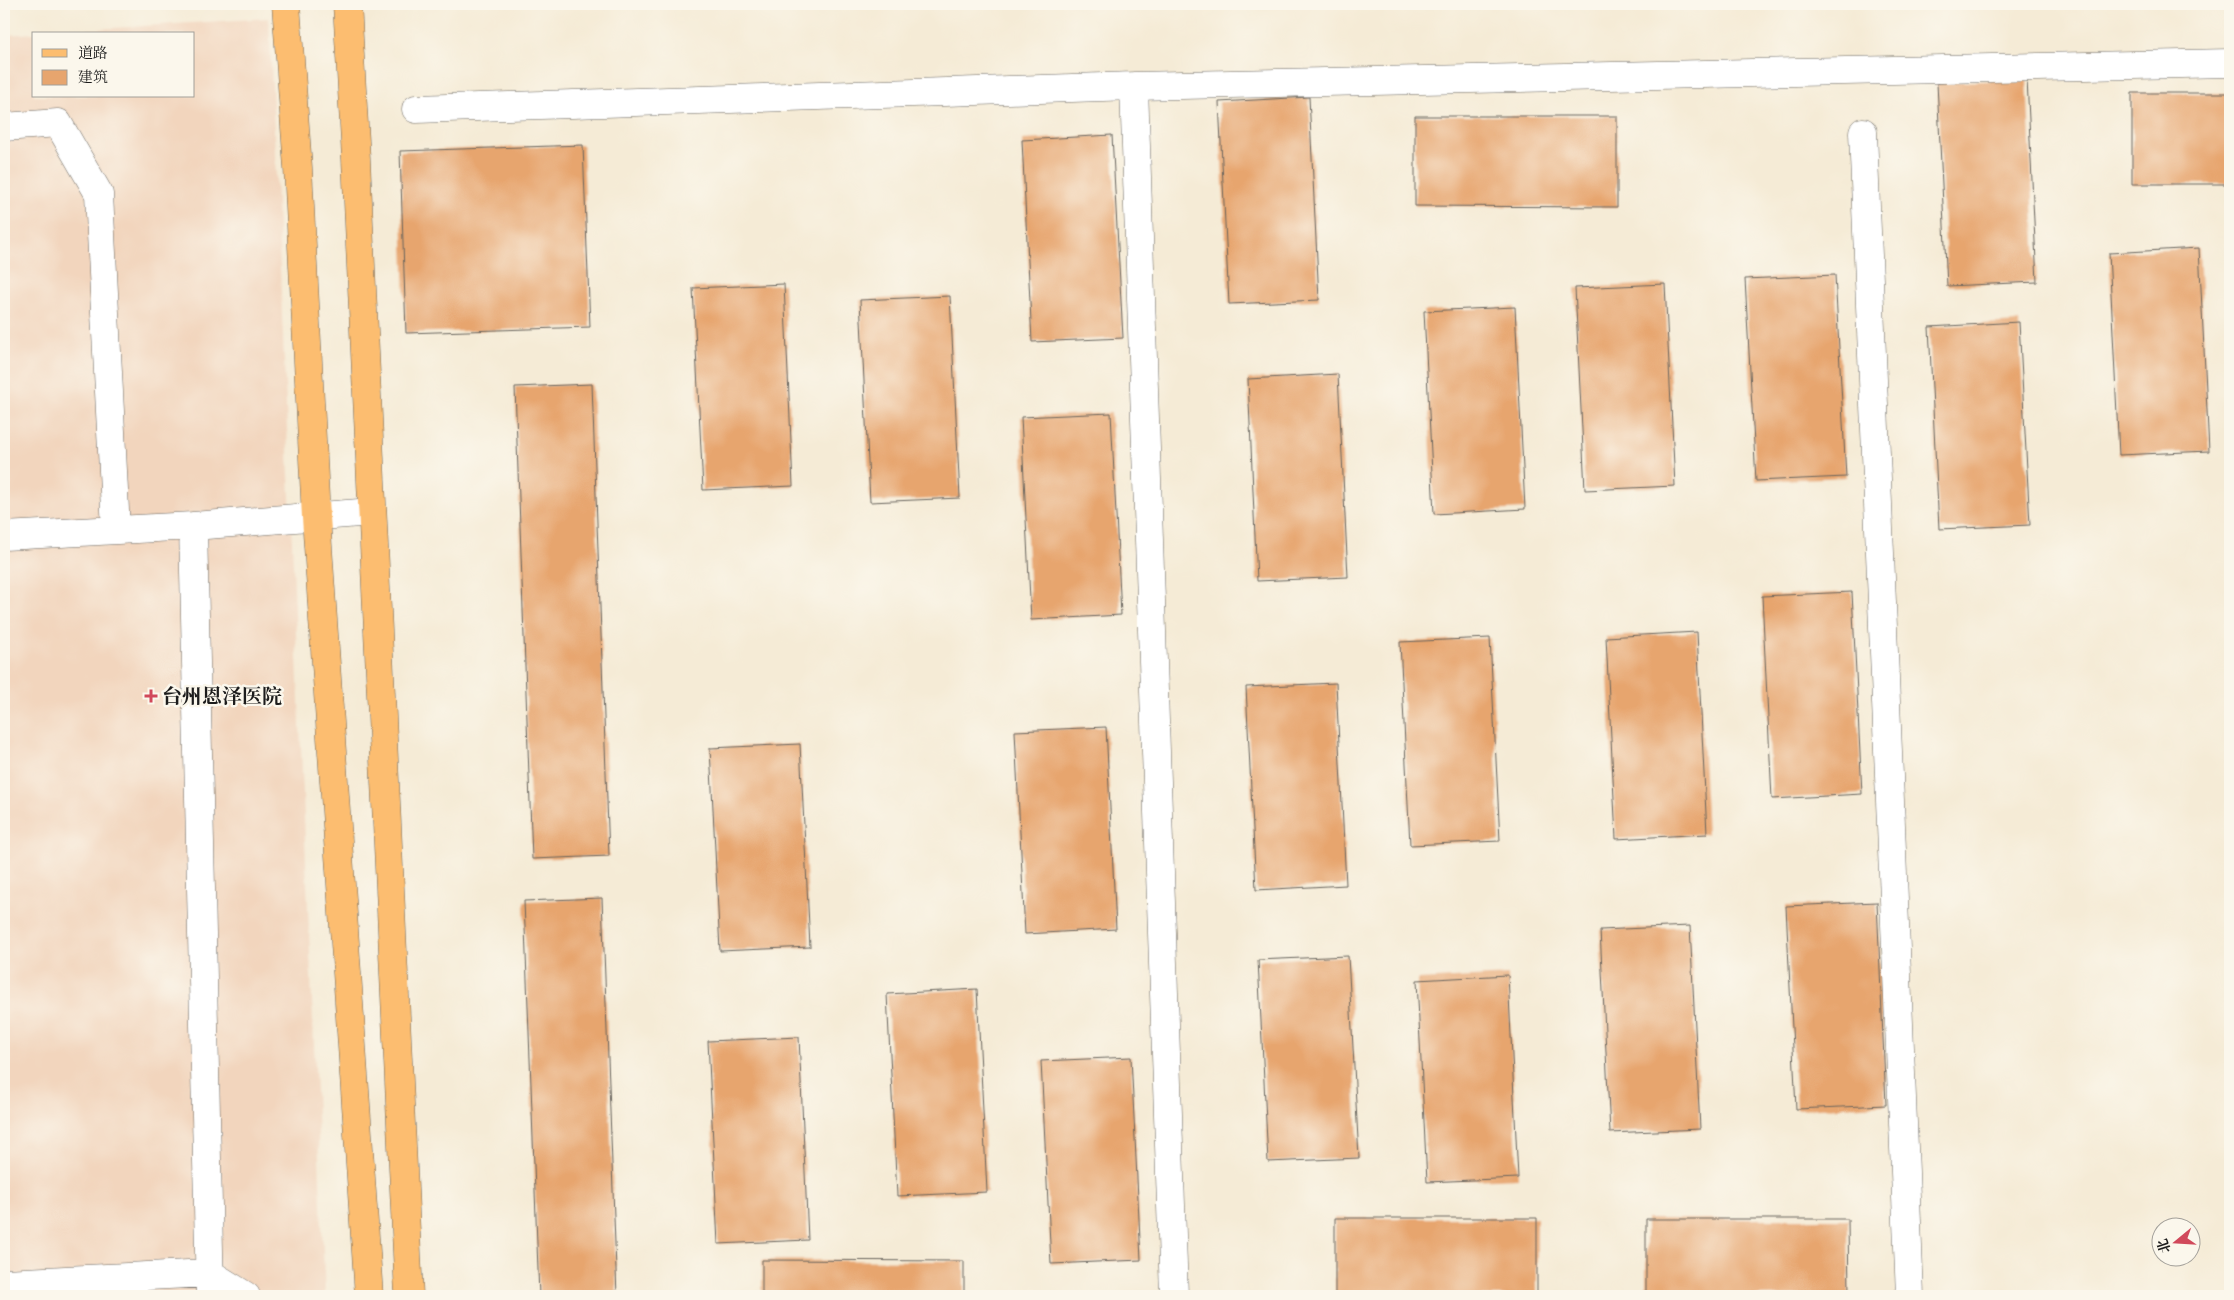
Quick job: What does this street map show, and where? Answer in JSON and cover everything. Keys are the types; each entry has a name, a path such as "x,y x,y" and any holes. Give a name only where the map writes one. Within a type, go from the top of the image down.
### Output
{"main road":[{"path":"286,4 298,168 316,517 369,1296"},
{"path":"347,4 356,159 406,1296"}],"street":[{"path":"416,109 1134,86 2230,63"},
{"path":"1134,86 1174,1296"},
{"path":"4,127 58,123 99,194 116,530"},
{"path":"1863,132 1910,1296"},
{"path":"4,536 193,526 372,512"},
{"path":"193,526 209,1284"},
{"path":"4,1283 209,1284 246,1296"}],"shaded area":[{"name":"台州恩泽医院","path":"269,18 325,1296 4,1296 4,35 32,33 32,98 195,98 195,32 51,32"}],"building":[{"path":"2027,79 2037,282 1947,286 1937,83"},
{"path":"2132,93 2230,93 2230,184 2132,184"},
{"path":"1309,97 1319,300 1229,304 1219,102"},
{"path":"1415,116 1617,116 1617,207 1415,206"},
{"path":"1112,135 1123,338 1032,342 1022,140"},
{"path":"583,145 590,327 406,333 400,151"},
{"path":"2199,248 2209,451 2119,455 2109,253"},
{"path":"1835,275 1846,477 1756,481 1745,279"},
{"path":"784,284 793,486 703,490 693,288"},
{"path":"1665,284 1675,486 1585,490 1575,288"},
{"path":"950,296 960,498 870,502 860,300"},
{"path":"1515,307 1525,509 1434,514 1424,311"},
{"path":"2019,322 2030,525 1939,529 1929,327"},
{"path":"1338,374 1348,577 1257,581 1248,379"},
{"path":"592,384 609,856 532,859 515,387"},
{"path":"1111,413 1121,615 1031,620 1021,417"},
{"path":"1852,592 1862,794 1772,799 1762,596"},
{"path":"1697,632 1707,834 1616,839 1606,637"},
{"path":"1490,638 1500,841 1410,845 1400,642"},
{"path":"1336,683 1346,885 1256,890 1246,687"},
{"path":"1106,727 1116,929 1025,934 1015,731"},
{"path":"800,744 810,947 720,951 710,748"},
{"path":"602,898 617,1296 539,1296 524,901"},
{"path":"1877,902 1886,1105 1796,1109 1786,906"},
{"path":"1690,926 1700,1129 1610,1133 1600,930"},
{"path":"1348,956 1359,1158 1268,1162 1258,960"},
{"path":"1508,975 1518,1178 1427,1182 1417,980"},
{"path":"977,989 987,1192 897,1196 887,994"},
{"path":"799,1037 808,1240 718,1244 708,1041"},
{"path":"1131,1057 1141,1260 1051,1264 1041,1061"},
{"path":"1335,1218 1537,1218 1537,1296 1335,1296"},
{"path":"1646,1219 1848,1219 1849,1296 1646,1296"},
{"path":"762,1260 964,1261 964,1296 762,1296"}],"place":[{"name":"台州恩泽医院","path":"151,696"}]}
